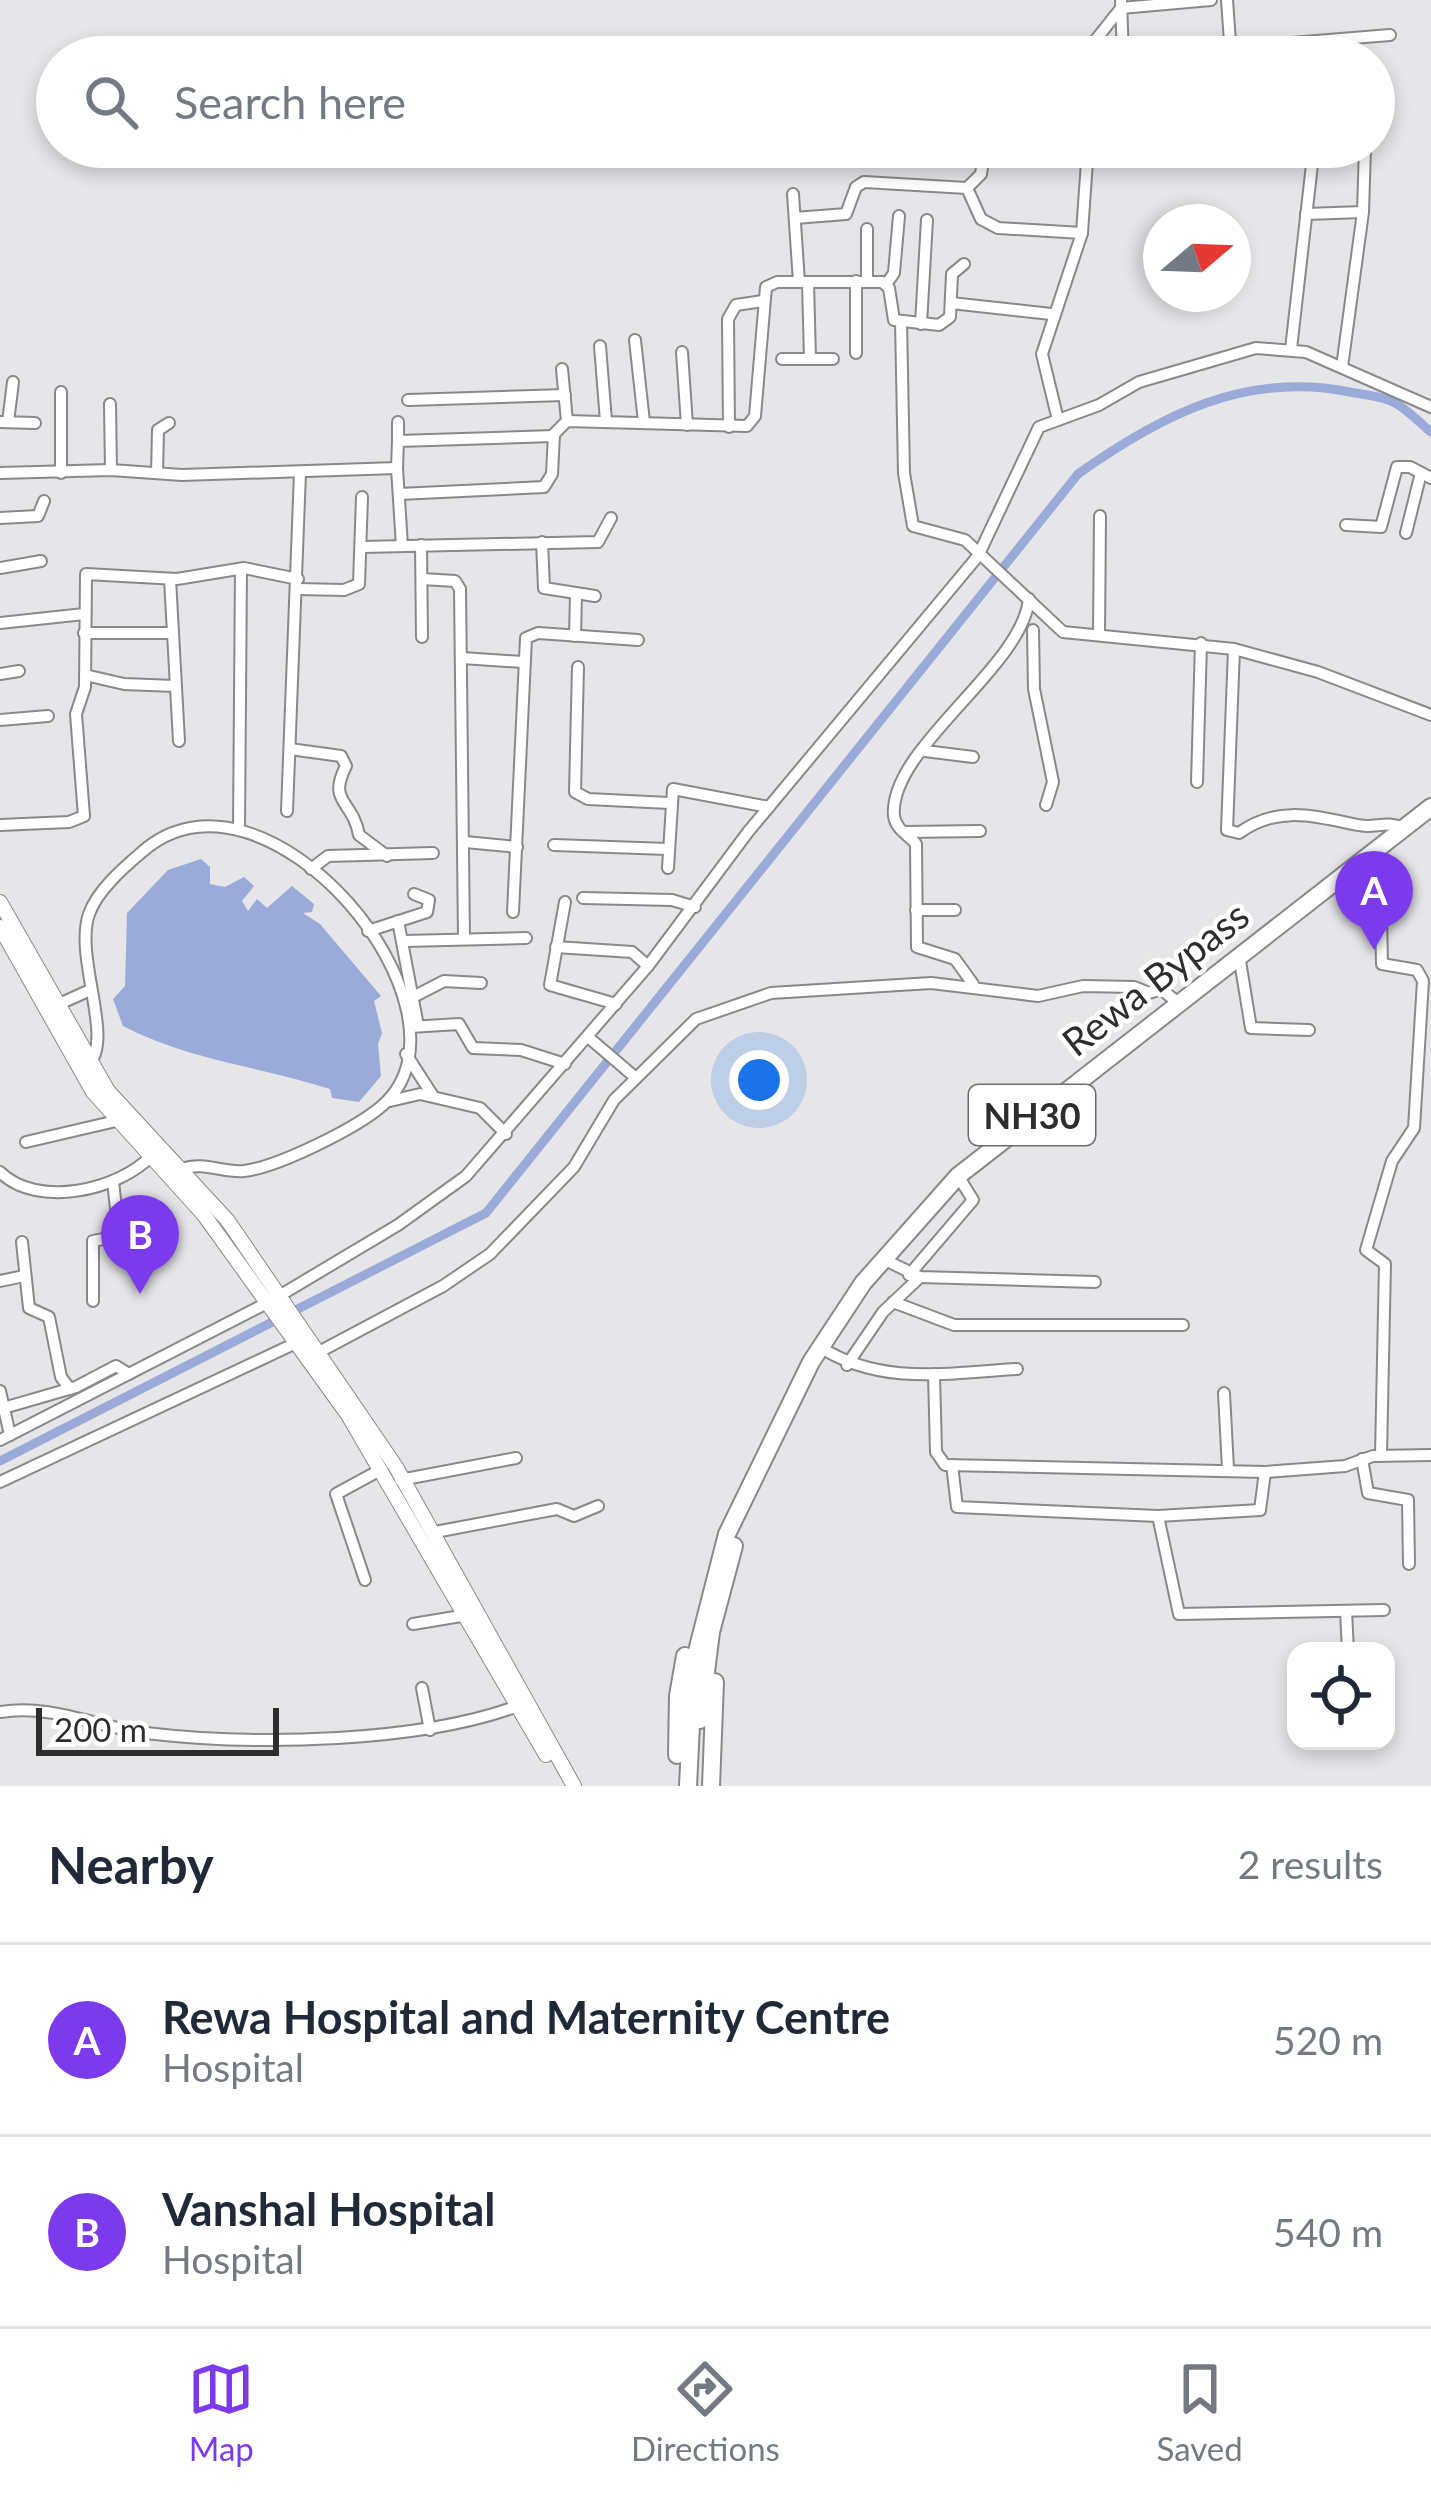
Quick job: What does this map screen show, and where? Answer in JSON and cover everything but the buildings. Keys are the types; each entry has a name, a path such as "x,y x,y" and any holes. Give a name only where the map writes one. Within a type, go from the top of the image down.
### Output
{"highway":[{"name":"Rewa Bypass","path":"688,1786 694,1663 739,1515 820,1347 883,1259 958,1176 1431,807"},
{"path":"677,1786 677,1696 691,1623 710,1556 730,1542"},
{"path":"711,1786 714,1687 732,1588 730,1542"},
{"name":"Rewa Bypass","path":"699,1786 700,1709 715,1590"}],"main road":[{"path":"0,902 51,1003 75,1064 116,1120 204,1214 277,1304"},
{"path":"0,927 125,1112 237,1234 382,1469 397,1481 435,1532 563,1786"},
{"path":"300,1338 319,1352 397,1481 467,1615 574,1786"}],"street":[{"path":"1121,4 1211,0"},
{"path":"1227,0 1230,36"},
{"path":"1121,4 1122,36"},
{"path":"1097,36 1121,4"},
{"path":"1377,36 1390,35"},
{"path":"795,218 846,214 856,187 864,182 967,188 982,168"},
{"path":"1058,420 1042,354 1051,314 1082,233 1087,168"},
{"path":"1291,349 1311,168"},
{"path":"1342,367 1364,168"},
{"path":"967,188 981,219 998,228 1082,233"},
{"path":"793,194 810,359"},
{"path":"1306,214 1363,212"},
{"path":"899,216 896,265 887,284 891,316 921,324 948,322 952,274 964,264"},
{"path":"921,324 927,220"},
{"path":"856,353 867,229"},
{"path":"567,421 747,426 754,416 763,302 771,284 887,284"},
{"path":"728,427 728,319 736,305 763,302"},
{"path":"951,303 1051,314"},
{"path":"901,321 909,522 965,540 1059,630"},
{"path":"635,340 644,422"},
{"path":"600,346 606,422"},
{"path":"0,1391 5,1437 277,1304 444,1195 591,1039 769,807 980,558 1016,485 1034,433 1139,382 1242,350 1291,349 1431,407"},
{"path":"682,352 687,425"},
{"path":"782,358 833,358"},
{"path":"399,494 544,488 552,474 554,436 567,421 562,369"},
{"path":"14,382 4,422 35,424"},
{"path":"61,392 61,473"},
{"path":"408,400 565,395"},
{"path":"110,404 112,470"},
{"path":"398,422 402,546"},
{"path":"157,473 158,430 169,424"},
{"path":"398,441 554,436"},
{"path":"1346,525 1378,529 1394,470 1402,464 1426,476 1406,533"},
{"path":"0,473 300,473 397,468"},
{"path":"287,811 300,473"},
{"path":"0,825 69,822 84,816 76,714 84,698 86,574 170,579 241,568 298,584 344,590 359,584 362,497"},
{"path":"0,518 38,516 44,501"},
{"path":"1099,634 1100,516"},
{"path":"362,547 598,542 611,518"},
{"path":"542,542 544,588 595,596"},
{"path":"421,545 422,637"},
{"path":"0,568 41,561"},
{"path":"239,827 241,568"},
{"path":"170,579 179,741"},
{"path":"422,579 458,584 464,939"},
{"path":"575,636 576,594"},
{"path":"1029,599 1027,630 1034,689 1053,782 1046,805"},
{"path":"0,623 84,614"},
{"path":"973,984 955,959 919,949 917,848 894,818 898,795 925,751 1027,630 1234,649 1318,672 1431,716"},
{"path":"84,633 172,633"},
{"path":"513,912 523,662 531,634 638,640"},
{"path":"1197,782 1201,643"},
{"path":"1234,649 1227,830 1239,833 1259,817 1338,818 1363,826 1384,821 1404,828"},
{"path":"462,658 523,662"},
{"path":"578,667 575,792 588,799 669,802"},
{"path":"0,674 19,671"},
{"path":"85,675 124,684 176,686"},
{"path":"0,720 48,716"},
{"path":"290,749 341,756 346,766 336,785 338,798 355,816 358,835 387,856"},
{"path":"925,751 973,757"},
{"path":"668,868 669,802 676,788 769,807"},
{"path":"89,1064 97,1056 100,1037 88,991 87,918 111,884 160,837 182,827 239,827 311,868 368,931 398,974 414,1027"},
{"path":"902,832 980,831"},
{"path":"465,842 517,847"},
{"path":"554,845 668,849"},
{"path":"311,868 328,856 433,853"},
{"path":"1334,882 1354,905 1381,918 1382,964 1420,973 1427,1009 1414,1128 1392,1161 1366,1250 1385,1264 1381,1456"},
{"path":"368,931 429,908 429,900 414,894"},
{"path":"584,898 672,899 695,907"},
{"path":"565,902 553,988 600,995 616,1004"},
{"path":"916,910 955,910"},
{"path":"387,1102 414,1027 415,996 398,921"},
{"path":"404,941 526,938"},
{"path":"556,947 632,952 648,966"},
{"path":"1239,955 1253,1030 1309,1030"},
{"path":"415,996 444,981 482,983"},
{"path":"319,1352 442,1286 490,1254 565,1178 599,1119 633,1075 686,1024 755,997 973,984 1038,996 1083,986 1163,989 1177,1002"},
{"path":"51,1003 88,991"},
{"path":"414,1027 459,1024 469,1046 535,1053 565,1064"},
{"path":"591,1039 633,1075"},
{"path":"406,1054 433,1096"},
{"path":"182,1169 197,1164 239,1172 283,1163 387,1102 411,1094 485,1110 506,1134"},
{"path":"26,1142 116,1120"},
{"path":"0,1172 8,1180 51,1192 130,1176 151,1156"},
{"path":"848,1365 973,1200 958,1176"},
{"path":"93,1300 93,1240 119,1234 113,1181"},
{"path":"22,1242 29,1308 46,1313 51,1322 60,1372 70,1389"},
{"path":"883,1259 914,1276 1095,1282"},
{"path":"0,1280 24,1276"},
{"path":"893,1302 954,1325 1183,1325"},
{"path":"0,1482 300,1338"},
{"path":"820,1347 848,1365 894,1375 1017,1369"},
{"path":"1,1408 70,1389 116,1366 129,1374"},
{"path":"934,1374 937,1456 952,1465 1265,1472 1345,1466 1381,1456 1431,1455"},
{"path":"1224,1393 1228,1469"},
{"path":"397,1481 516,1458"},
{"path":"1362,1459 1368,1493 1408,1500 1409,1564"},
{"path":"952,1465 957,1507 1158,1516 1260,1510 1265,1472"},
{"path":"365,1580 336,1494 382,1469"},
{"path":"435,1532 543,1511 560,1510 574,1516 598,1506"},
{"path":"1158,1516 1179,1614 1384,1610"},
{"path":"1346,1611 1348,1642"},
{"path":"413,1624 467,1615"},
{"path":"422,1688 430,1730"},
{"path":"0,1712 56,1711 140,1732 203,1737 430,1730 524,1703"}],"water":[{"path":"201,859 210,867 210,884 225,887 244,877 254,886 242,901 248,911 257,899 267,908 292,886 314,904 312,912 303,913 320,924 381,996 374,1001 382,1033 378,1044 381,1076 359,1102 332,1098 330,1089 304,1081 173,1047 123,1026 113,999 125,986 127,913 168,870"}],"waterway":[{"path":"0,1461 486,1213 1078,474 1173,417 1240,393 1275,388 1312,387 1385,399 1431,432"}],"place":[{"name":"Rewa Hospital and Maternity Centre","path":"1374,950"},
{"name":"Vanshal Hospital","path":"140,1294"}]}
